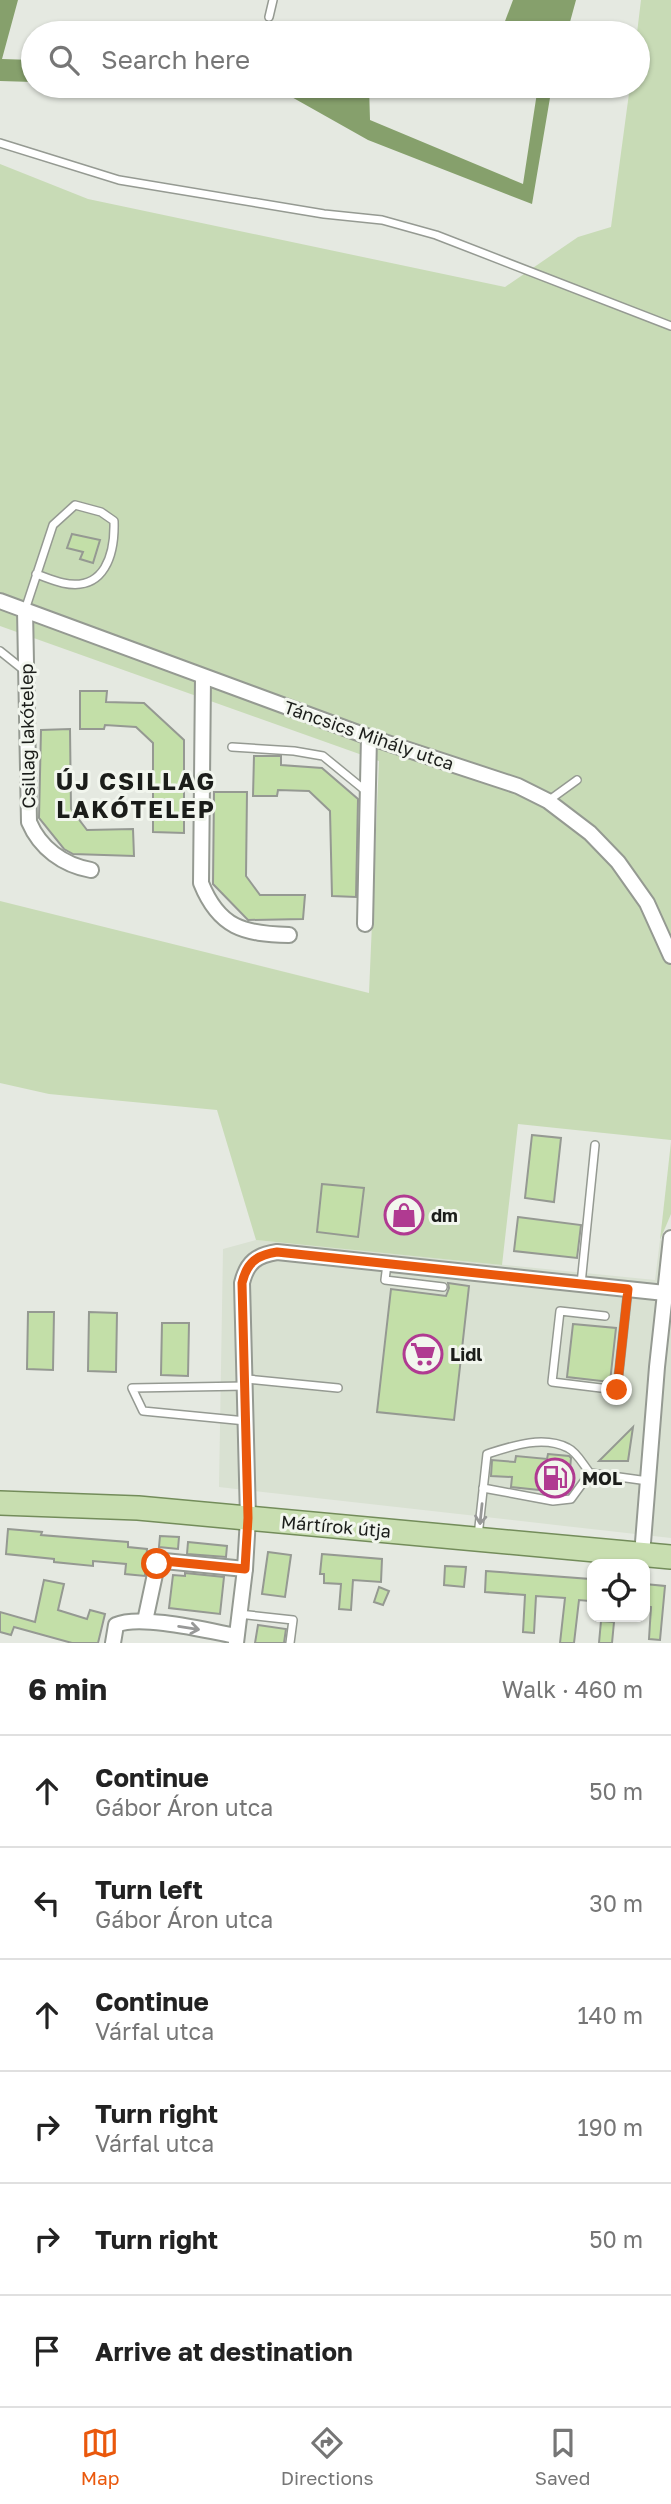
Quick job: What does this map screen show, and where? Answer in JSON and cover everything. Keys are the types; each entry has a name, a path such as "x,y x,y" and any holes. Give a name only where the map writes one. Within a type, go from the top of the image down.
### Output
{"main road":[{"name":"Mártírok útja","path":"0,1503 138,1508 671,1557"}],"street":[{"name":"Táncsics Mihály utca","path":"0,601 369,737 518,786 548,801 590,833 618,862 647,903 671,956"},
{"name":"Csillag lakótelep","path":"25,610 29,822 34,833 49,851 72,866 91,870"},
{"path":"202,677 201,883 215,910 236,927 259,934 289,935"},
{"path":"365,925 369,737"},
{"path":"642,1555 668,1294 671,1238"},
{"path":"113,1643 116,1625 123,1621 145,1621 236,1639 248,1518 247,1382 242,1283 254,1259 262,1254 277,1252 668,1294"},
{"path":"145,1621 157,1564 164,1561 245,1569"}],"lane":[{"path":"269,17 272,0"},
{"path":"0,143 119,180 324,214 382,220 426,232 671,326"},
{"path":"25,610 36,574 53,525 75,505 101,512 114,522 110,558 100,575 94,579 82,583 65,583 36,574"},
{"path":"0,651 25,671"},
{"path":"232,747 294,751 323,757 367,792"},
{"path":"548,801 577,779"},
{"path":"581,1284 595,1145"},
{"path":"387,1264 386,1280 443,1287"},
{"path":"605,1317 560,1311 552,1382 617,1390 628,1289"},
{"path":"247,1422 143,1411 132,1388 247,1382 338,1388"},
{"path":"478,1540 487,1454 518,1444 549,1442 571,1448 590,1473 648,1481"},
{"path":"483,1488 553,1501 571,1499 590,1473"},
{"path":"239,1614 293,1620 290,1643"}],"shaded area":[{"path":"0,0 18,0 2,59 21,60 21,82 0,81"},
{"path":"513,0 576,0 570,21 505,21"},
{"path":"641,0 671,0 671,1140 518,1124 502,1265 256,1240 217,1110 49,1094 0,1083 0,901 369,993 379,761 0,626 0,164 88,199 505,287 578,237 611,227 628,98 650,98 650,21 638,21"},
{"path":"293,98 369,98 370,120 523,184 536,98 550,98 532,204 368,140"},
{"path":"671,1142 671,1214 660,1240"},
{"path":"256,1240 655,1280 660,1240 671,1245 671,1538 219,1487 223,1249"}],"building":[{"path":"72,534 100,540 93,563 80,559 83,552 67,548"},
{"path":"80,691 107,691 106,702 144,703 184,740 184,833 153,832 153,743 136,727 105,725 104,729 80,729"},
{"path":"70,729 71,809 87,830 133,829 134,856 73,854 64,849 39,818 41,730"},
{"path":"254,756 281,756 281,765 322,768 358,799 356,897 332,896 330,811 309,791 278,790 277,796 253,796"},
{"path":"214,792 247,792 246,876 260,895 305,895 303,919 248,920 213,884"},
{"path":"532,1135 561,1138 554,1202 525,1198"},
{"path":"322,1184 364,1188 358,1237 317,1232"},
{"path":"518,1217 581,1225 577,1258 514,1251"},
{"name":"Lidl","path":"448,1283 469,1286 454,1420 377,1412 391,1289 446,1296"},
{"path":"28,1312 54,1312 53,1370 27,1369"},
{"path":"89,1312 117,1313 116,1372 88,1371"},
{"path":"162,1323 189,1323 188,1376 161,1375"},
{"path":"573,1324 616,1328 610,1382 567,1377"},
{"path":"633,1427 628,1461 599,1461"},
{"path":"548,1454 571,1458 568,1493 511,1487 512,1477 491,1476 492,1460 515,1462 516,1456 547,1459"},
{"path":"8,1529 42,1532 41,1535 128,1542 128,1547 147,1549 145,1576 125,1574 126,1564 93,1561 93,1566 6,1554"},
{"path":"160,1536 179,1537 178,1549 159,1547"},
{"path":"188,1542 227,1546 226,1557 187,1554"},
{"path":"268,1552 291,1555 285,1597 262,1594"},
{"path":"322,1554 382,1559 381,1582 353,1580 351,1610 339,1609 341,1584 324,1583 324,1574 320,1574"},
{"path":"445,1566 466,1567 464,1587 444,1585"},
{"path":"486,1571 587,1579 587,1601 579,1600 574,1643 560,1643 565,1598 536,1596 534,1633 523,1632 525,1595 485,1592"},
{"path":"185,1573 224,1577 220,1614 169,1608 173,1575 185,1576"},
{"path":"44,1580 64,1584 58,1610 87,1619 90,1610 105,1614 98,1643 72,1643 14,1627 11,1635 0,1632 0,1612 35,1622"},
{"path":"650,1584 665,1586 660,1640 649,1639"},
{"path":"379,1587 389,1591 383,1605 374,1602"},
{"path":"601,1622 614,1622 612,1643 599,1643"},
{"path":"258,1625 286,1629 284,1643 255,1643"}],"place":[{"name":"dm","path":"404,1215"},
{"name":"Lidl","path":"423,1354"},
{"name":"MOL","path":"555,1478"}],"district":[{"name":"ÚJ CSILLAG LAKÓTELEP","path":"136,794"}],"route":[{"path":"157,1564 164,1561 245,1569 248,1518 247,1379 242,1283 249,1265 262,1254 277,1252 628,1289 617,1390"}]}
